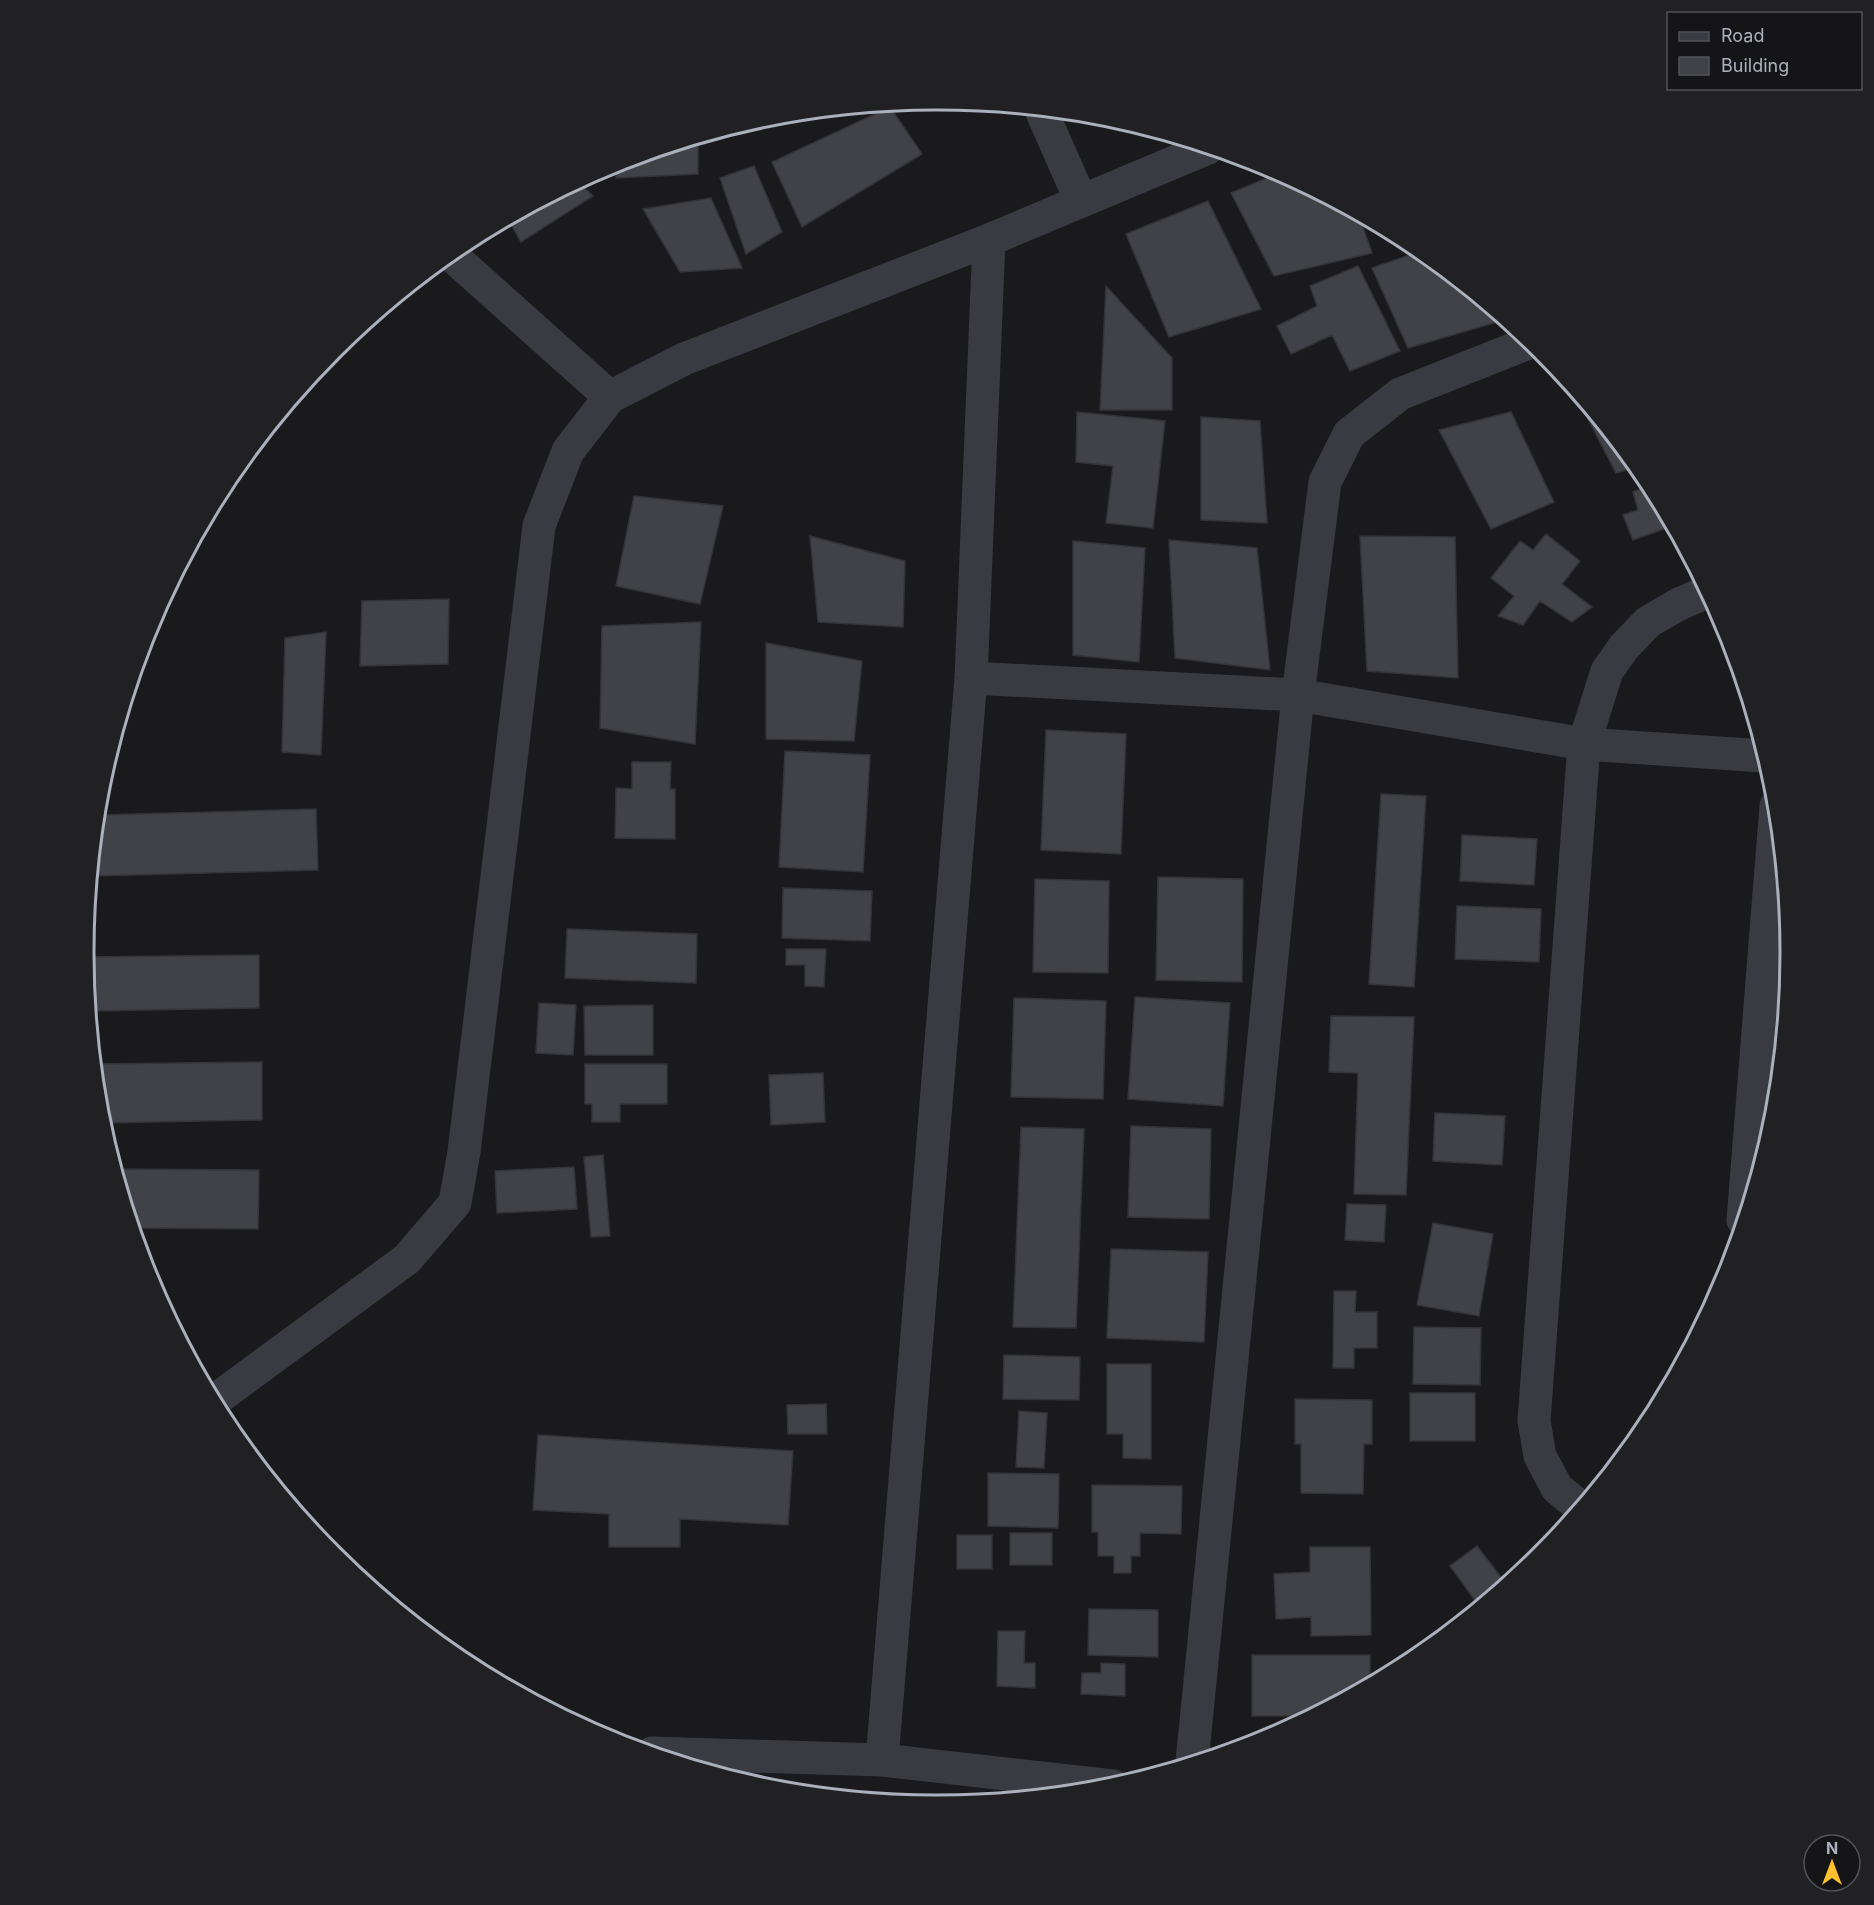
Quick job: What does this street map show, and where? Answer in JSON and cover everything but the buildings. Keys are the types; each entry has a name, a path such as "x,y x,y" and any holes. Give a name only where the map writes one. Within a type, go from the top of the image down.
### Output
{"street":[{"path":"1044,117 1081,201"},
{"path":"221,1396 407,1259 455,1203 464,1152 539,526 568,451 610,397 684,359 989,240 1197,152"},
{"path":"882,1760 971,678 989,240"},
{"path":"457,260 610,397"},
{"path":"1193,1755 1298,695 1324,482 1349,434 1400,394 1521,346"},
{"path":"1575,1502 1557,1488 1540,1456 1534,1421 1584,744 1607,671 1624,647 1648,622 1699,595"},
{"path":"971,678 1298,695 1584,744 1756,755"},
{"path":"1745,1189 1773,849"},
{"path":"679,1754 882,1760 1081,1782"}]}
